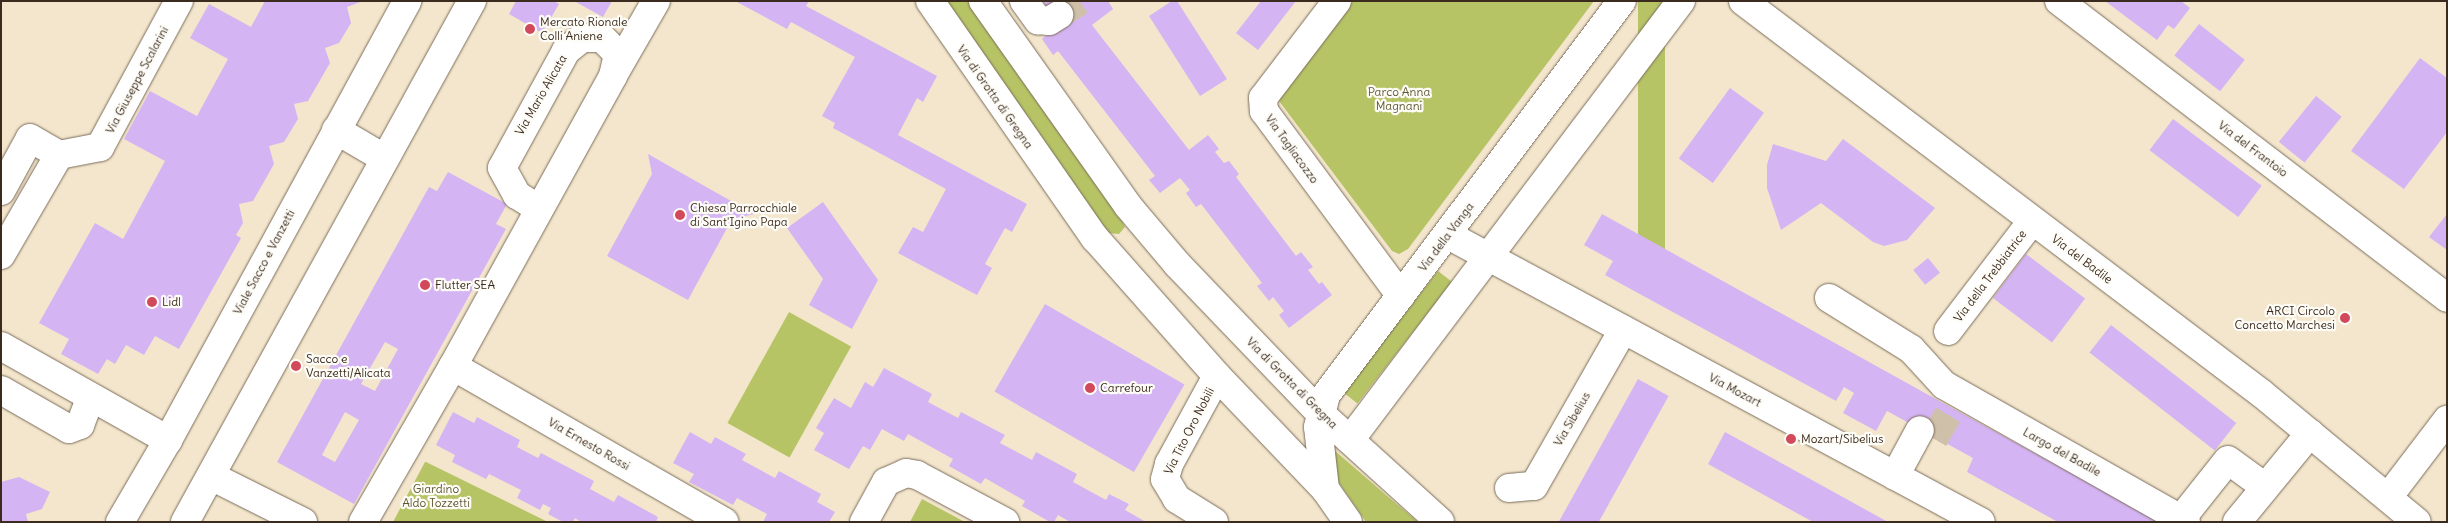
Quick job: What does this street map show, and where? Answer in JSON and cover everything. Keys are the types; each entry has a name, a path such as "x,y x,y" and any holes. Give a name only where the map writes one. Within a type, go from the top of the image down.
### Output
{"street":[{"name":"Via Giuseppe Scalarini","path":"59,155 100,147 179,1"},
{"name":"Viale Sacco e Vanzetti","path":"120,522 168,440 407,1"},
{"path":"185,522 472,1"},
{"path":"613,76 656,1"},
{"name":"Via di Grotta di Gregna","path":"930,1 1078,215 1217,376 1325,489 1348,522"},
{"name":"Via di Grotta di Gregna","path":"983,1 1152,236 1320,413 1440,522"},
{"name":"Via Tagliacozzo","path":"1337,1 1263,98 1264,111 1401,296"},
{"name":"Via della Vanga","path":"1325,489 1318,440 1320,413 1329,391 1622,1"},
{"path":"1350,440 1490,258 1680,1"},
{"name":"Via del Badile","path":"1743,1 2310,433 2389,496 2417,522"},
{"name":"Via del Frantoio","path":"2059,1 2447,298"},
{"name":"Via Mario Alicata","path":"363,522 453,366 613,76 618,54 610,43 596,36 575,42 562,57 506,156 502,168 505,178 517,196 539,209"},
{"path":"336,130 384,158"},
{"path":"1,192 30,138 59,155 1,255"},
{"name":"Via della Trebbiatrice","path":"1948,331 2032,221"},
{"name":"Via Mozart","path":"1448,235 1981,522"},
{"path":"1118,262 1152,236"},
{"name":"Largo del Badile","path":"1829,298 1911,349 1948,396 2184,520 2228,460 2265,488"},
{"name":"Via Sibelius","path":"1509,488 1534,486 1623,330"},
{"path":"1,346 168,440"},
{"name":"Via Ernesto Rossi","path":"453,366 724,522"},
{"name":"Via Tito Oro Nobili","path":"1214,522 1177,499 1166,486 1165,479 1169,464 1217,376"},
{"path":"1,390 69,429 80,425 91,397"},
{"path":"2389,496 2447,420"},
{"path":"2237,522 2310,433"},
{"path":"1902,480 1927,435"},
{"path":"864,522 886,482 906,472 917,475 1005,522"},
{"path":"212,476 303,522"}],"green space":[{"path":"946,1 968,1 1122,221 1125,227 1119,234 1108,233"},
{"name":"Parco Anna Magnani","path":"1353,1 1594,1 1408,249 1399,254 1392,251 1276,97"},
{"path":"1638,1 1665,1 1665,261 1638,261"},
{"path":"1438,271 1452,282 1357,403 1343,392"},
{"path":"789,312 851,346 790,457 727,423"},
{"path":"1334,450 1418,522 1366,522 1335,477"},
{"name":"Giardino Aldo Tozzetti","path":"426,462 548,522 393,522"},
{"path":"922,499 965,522 910,522"}],"building":[{"path":"265,1 363,1 347,7 351,23 339,43 325,48 330,63 308,101 294,104 298,119 284,142 269,146 274,164 253,201 239,204 243,223 236,235 241,238 179,349 155,336 144,355 126,345 115,364 107,359 98,374 61,354 69,339 39,323 95,223 123,239 165,161 124,139 150,91 197,116 228,59 190,38 209,4 251,27"},
{"path":"516,1 554,1 559,4 542,33 509,14"},
{"path":"574,1 612,1 603,17"},
{"path":"735,1 809,1 806,6 937,76 923,102 917,98 898,135 1027,204 1012,232 1005,228 985,264 992,268 977,295 898,253 913,227 923,232 946,189 833,128 835,123 822,116 855,57 791,22 787,29"},
{"path":"1043,1 1108,1 1113,9 1092,25 1189,150 1208,135 1219,149 1215,152 1224,163 1229,161 1239,174 1236,177 1296,256 1301,252 1313,267 1308,270 1319,284 1322,282 1332,295 1289,328 1279,315 1284,311 1273,297 1269,301 1257,286 1262,283 1201,204 1196,207 1186,193 1190,190 1180,178 1160,193 1149,180 1155,176 1058,51 1053,55 1042,39 1055,28 1058,33 1061,30"},
{"path":"1172,1 1177,1 1227,79 1200,96 1149,16"},
{"path":"1261,1 1296,1 1258,50 1236,33"},
{"path":"2105,1 2181,1 2190,8 2174,29 2168,25 2157,40"},
{"path":"2199,24 2245,60 2220,91 2174,56"},
{"path":"2420,58 2447,78 2447,132 2404,189 2351,151"},
{"path":"1730,88 1764,113 1713,183 1679,158"},
{"path":"2316,96 2342,117 2305,163 2279,142"},
{"path":"2173,119 2262,186 2238,217 2150,150"},
{"path":"1843,139 1935,208 1907,240 1884,246 1873,242 1821,203 1781,230 1767,188 1767,165 1773,144 1826,161"},
{"path":"648,154 754,214 732,219 688,300 607,256 652,174"},
{"name":"Flutter SEA","path":"448,172 507,204 496,224 506,229 354,504 277,462 429,187 437,191","holes":["385,342 398,349 375,391 361,384","345,412 359,420 335,462 322,455"]},
{"path":"823,202 878,280 852,329 809,305 823,279 787,228"},
{"path":"1602,214 2161,522 2058,522 1967,472 1973,458 1887,411 1876,431 1843,413 1854,393 1844,387 1836,401 1605,275 1613,261 1584,245"},
{"path":"2447,214 2447,250 2429,237"},
{"path":"2026,254 2085,299 2052,342 1993,298"},
{"path":"1928,258 1940,273 1925,285 1913,270"},
{"name":"Carrefour","path":"1045,304 1184,384 1134,472 994,391"},
{"path":"2111,325 2236,423 2215,450 2089,353"},
{"path":"884,368 932,394 928,402 958,418 961,412 1005,435 1000,443 1032,460 1036,452 1077,474 1073,482 1106,500 1109,494 1129,504 1125,510 1146,522 1070,522 1058,515 1054,522 1050,522 1022,506 1025,501 985,478 981,484 949,466 953,459 908,434 904,441 882,429 870,450 863,446 849,469 814,450 824,433 816,428 834,398 851,408 865,382 873,387"},
{"path":"1638,379 1669,396 1599,522 1559,522"},
{"path":"453,412 474,423 477,417 520,440 517,447 538,458 541,453 594,481 590,489 614,502 618,495 658,517 656,522 581,522 575,518 573,522 563,522 548,514 551,508 543,504 540,510 517,498 521,490 489,474 486,479 452,462 455,455 436,445"},
{"path":"690,432 711,444 715,437 746,454 742,460 775,478 779,471 821,494 817,502 835,512 829,522 763,522 767,514 737,498 733,505 689,482 694,474 673,463"},
{"path":"1725,432 1888,522 1813,522 1708,464"},
{"path":"19,477 50,492 42,509 26,514 28,522 1,522 1,482"}],"tunnel":[{"path":"1059,15 1080,1"},
{"path":"1934,439 1952,408"}],"place":[{"name":"Mercato Rionale Colli Aniene","path":"530,29"},
{"name":"Chiesa Parrocchiale di Sant'Igino Papa","path":"680,215"},
{"name":"Flutter SEA","path":"425,285"},
{"name":"Lidl","path":"152,302"},
{"name":"ARCI Circolo Concetto Marchesi","path":"2345,318"},
{"name":"Sacco e Vanzetti/Alicata","path":"296,366"},
{"name":"Carrefour","path":"1090,388"},
{"name":"Mozart/Sibelius","path":"1791,439"}]}
